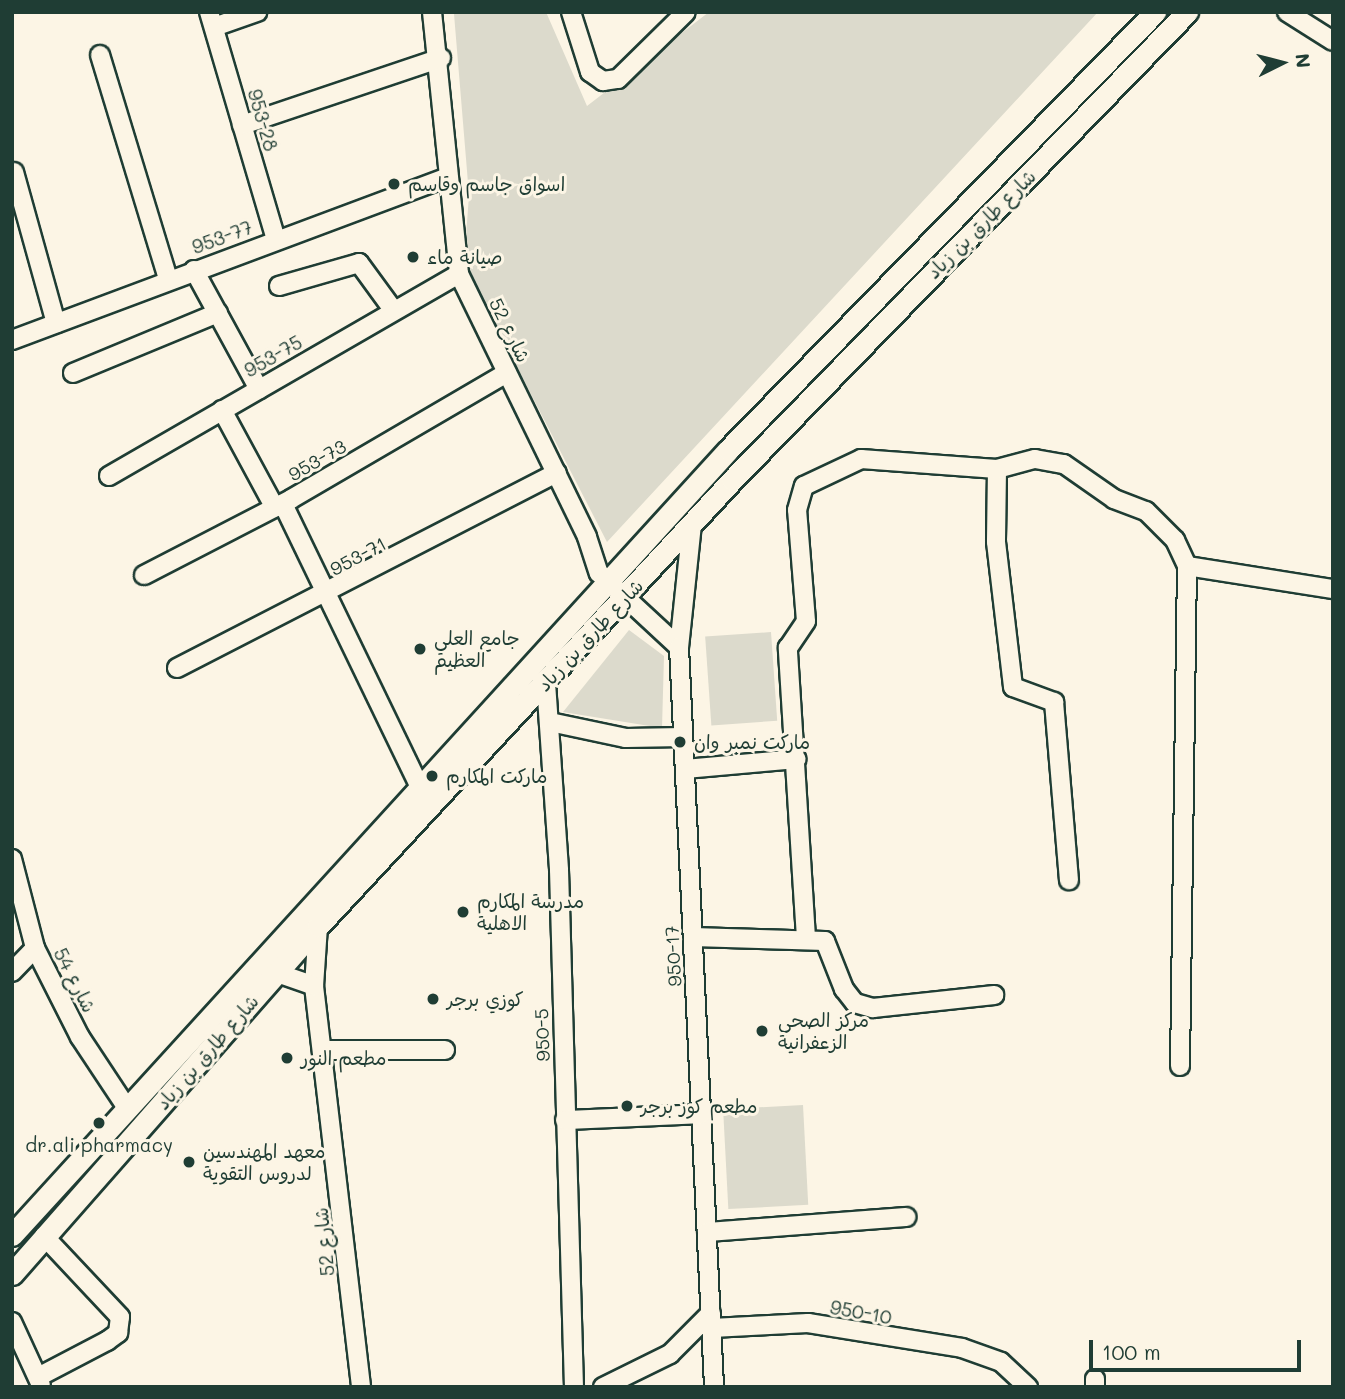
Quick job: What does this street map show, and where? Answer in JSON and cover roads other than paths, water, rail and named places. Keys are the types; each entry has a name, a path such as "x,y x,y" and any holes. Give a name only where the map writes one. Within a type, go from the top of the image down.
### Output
{"main road":[{"name":"شارع طارق بن زياد","path":"12,1235 606,582 1155,12"},
{"name":"شارع طارق بن زياد","path":"12,1274 318,926 547,683 692,524 1187,12"}],"street":[{"path":"212,20 257,12"},
{"name":"شارع 52","path":"432,12 441,58 448,177 459,274 606,582 623,600 679,647"},
{"path":"571,12 590,72 603,81 618,79 686,12"},
{"path":"1287,12 1333,41"},
{"name":"953-28","path":"212,20 276,240"},
{"path":"100,55 168,279"},
{"path":"242,125 441,58"},
{"path":"15,172 56,323"},
{"name":"953-77","path":"12,340 168,279 448,177"},
{"path":"279,286 346,261 359,263 394,311"},
{"path":"194,270 259,388"},
{"name":"953-75","path":"109,476 459,274"},
{"path":"73,373 218,313"},
{"name":"953-73","path":"144,575 279,506 507,373"},
{"path":"222,410 330,595 420,788"},
{"path":"806,938 789,648 806,621 797,510 804,486 845,461 997,469 1035,459 1064,464 1114,499 1146,511 1175,540 1186,566 1180,1066"},
{"path":"997,469 996,542 1013,687 1054,702 1069,880"},
{"name":"953-71","path":"177,668 330,595 556,473"},
{"name":"950-17","path":"692,524 679,647 715,1387"},
{"path":"1186,566 1333,589"},
{"name":"950-5","path":"547,683 574,1387"},
{"path":"550,722 626,738 683,737"},
{"path":"685,769 797,759"},
{"name":"شارع 54","path":"12,859 35,948 80,1037 127,1108"},
{"name":"شارع 52","path":"318,926 314,986 361,1387"},
{"path":"693,937 806,938 832,948 844,989 855,1003 873,1008 993,995"},
{"path":"12,972 35,948"},
{"path":"277,973 314,986"},
{"path":"323,1049 445,1050"},
{"path":"565,1120 701,1114"},
{"path":"707,1232 906,1217"},
{"path":"12,1322 41,1381 118,1333 120,1318 44,1236"},
{"path":"603,1387 670,1354 711,1320"},
{"name":"950-10","path":"711,1320 808,1323 962,1348 1001,1362 1028,1387"}],"place":[{"name":"اسواق جاسم وقاسم","path":"394,184"},
{"name":"صيانة ماء","path":"413,257"},
{"name":"جامع العلي العظيم","path":"420,649"},
{"name":"ماركت نمبر وان","path":"680,742"},
{"name":"ماركت المكارم","path":"432,776"},
{"name":"مدرسة المكارم الاهلية","path":"463,912"},
{"name":"كوزي برجر","path":"433,999"},
{"name":"مركز الصحي الزعفرانية","path":"762,1031"},
{"name":"مطعم النور","path":"287,1058"},
{"name":"مطعم كوز برجر","path":"627,1106"},
{"name":"dr.ali pharmacy","path":"99,1123"},
{"name":"معهد المهندسين لدروس التقوية","path":"189,1162"}]}
